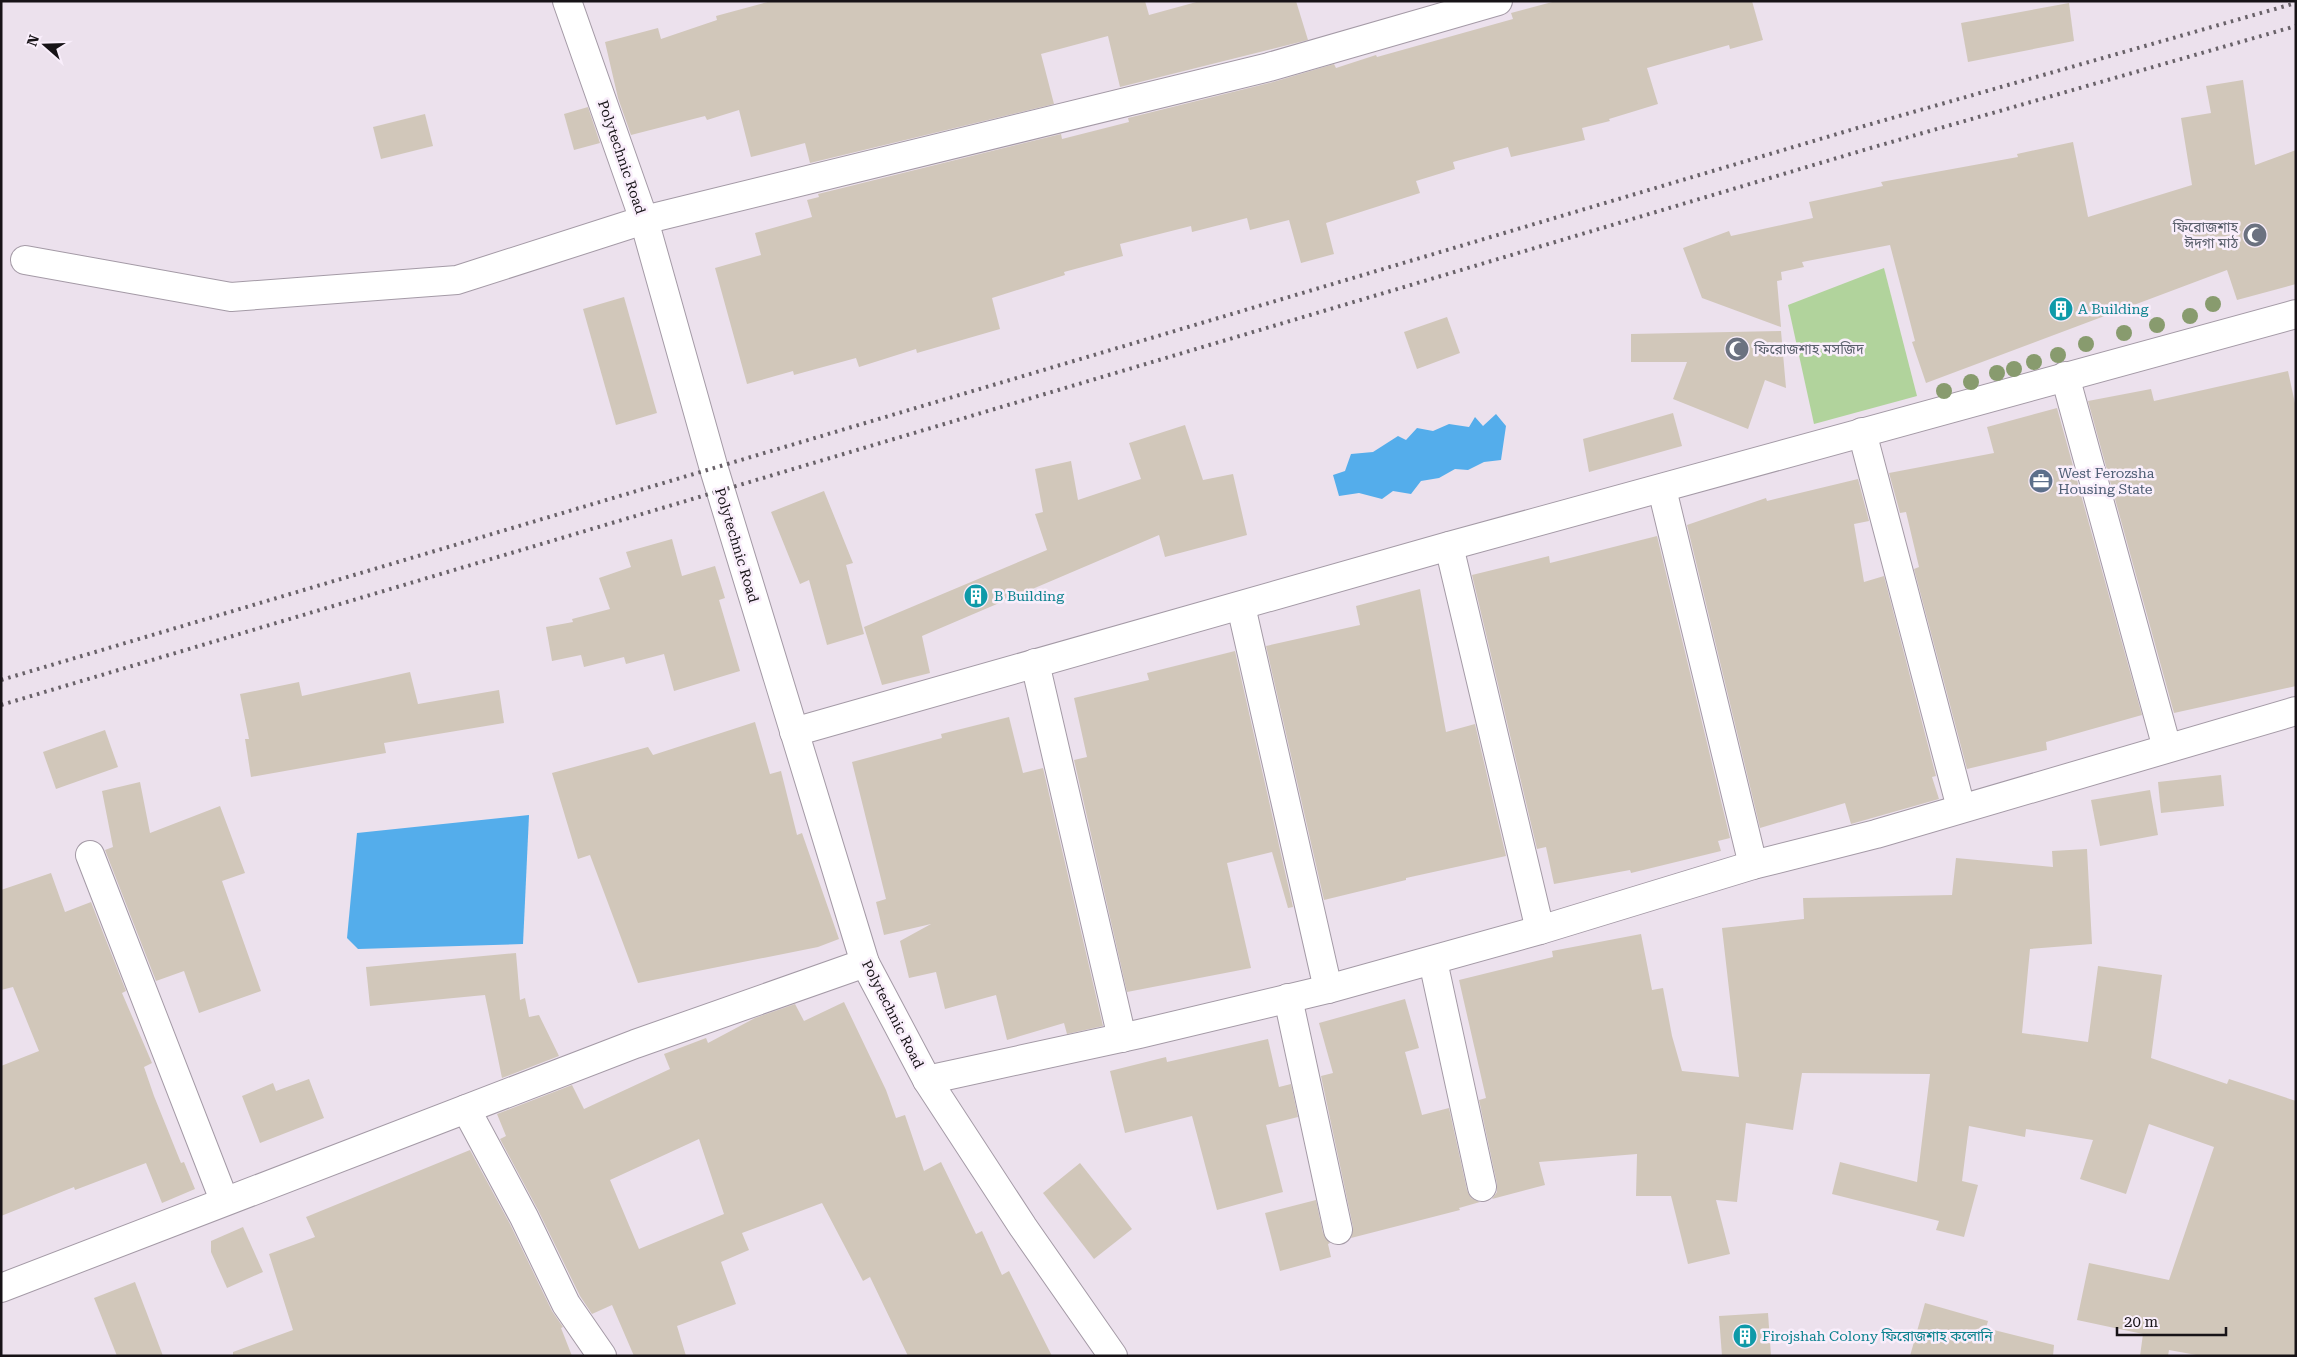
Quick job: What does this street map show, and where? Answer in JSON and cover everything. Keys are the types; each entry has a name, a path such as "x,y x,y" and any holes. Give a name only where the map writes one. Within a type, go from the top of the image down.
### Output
{"street":[{"name":"Polytechnic Road","path":"568,1 644,220 714,469 864,962 927,1080 1023,1227 1113,1356"},
{"path":"25,260 231,297 457,280 644,220 1259,69 1498,1"},
{"path":"794,732 1448,546 1662,489 2065,376 2294,322"},
{"path":"2065,376 2167,748"},
{"path":"1862,432 1961,808"},
{"path":"1662,489 1753,865"},
{"path":"1448,546 1540,930"},
{"path":"1241,606 1328,989"},
{"path":"1035,663 1122,1038"},
{"path":"927,1080 1122,1038 1328,989 1433,961 1753,865 1876,834 2296,710"},
{"path":"90,855 138,983 224,1200"},
{"path":"1433,961 1482,1187"},
{"path":"1,1288 224,1200 635,1044 864,962"},
{"path":"1288,998 1338,1230"},
{"path":"466,1109 524,1217 566,1304 602,1356"}],"green space":[{"path":"1884,268 1917,396 1814,424 1788,305"}],"water":[{"path":"1496,414 1506,426 1501,460 1484,462 1468,470 1455,469 1439,478 1421,481 1411,494 1393,491 1382,499 1359,493 1339,496 1333,475 1345,471 1351,454 1373,452 1398,436 1406,440 1417,428 1433,431 1449,424 1469,427 1475,417 1483,426"},
{"path":"529,815 523,944 358,949 347,938 357,833"}],"building":[{"path":"771,1 1145,1 1149,15 1200,1 1296,1 1308,40 1120,87 1108,36 1041,54 1054,104 810,163 805,143 751,157 739,110 707,120 705,116 631,135 618,98 605,42 658,28 661,39 717,20 716,16"},
{"path":"1556,1 1752,1 1763,40 1730,49 1729,45 1647,68 1658,104 1609,119 1610,121 1582,128 1585,140 1511,157 1508,147 1453,162 1455,169 1416,181 1420,193 1326,223 1334,254 1301,263 1289,220 1250,230 1247,218 1192,232 1191,226 1120,244 1123,256 1064,272 1065,275 992,298 1000,329 917,353 916,349 859,367 856,358 794,375 793,371 747,384 715,268 761,255 755,233 812,217 807,200 819,197 818,194 1061,134 1062,139 1129,122 1128,118 1273,82 1334,64 1336,68 1376,55 1377,57 1513,19 1511,13"},
{"path":"2069,3 2074,41 1968,62 1961,23"},
{"path":"2243,80 2255,165 2296,150 2296,284 2237,300 2227,270 1926,383 1912,342 1915,341 1890,245 1802,262 1804,267 1781,272 1782,280 1777,281 1781,327 1702,298 1683,248 1729,231 1731,236 1813,218 1809,202 1883,186 1881,182 2018,157 2017,154 2073,142 2088,217 2192,185 2181,118 2211,113 2206,86"},
{"path":"588,107 600,143 574,150 564,114"},
{"path":"425,114 433,146 381,159 373,127"},
{"path":"624,297 657,413 616,425 583,309"},
{"path":"1447,317 1460,353 1417,369 1404,332"},
{"name":"ফিরোজশাহ মসজিদ","path":"1781,331 1786,388 1765,380 1748,429 1673,399 1687,362 1631,362 1631,334"},
{"path":"2288,371 2296,408 2296,686 2174,713 2088,401 2151,389 2154,401"},
{"path":"2057,408 2142,715 2046,742 2047,750 1967,769 1914,569 1919,567 1906,512 1900,513 1889,473 1994,453 1987,427"},
{"path":"1673,413 1682,446 1589,472 1583,439"},
{"path":"1185,425 1203,480 1233,474 1247,535 1165,557 1159,535 922,636 930,673 882,685 864,627 1047,550 1035,514 1043,512 1035,469 1071,461 1078,500 1141,479 1129,443"},
{"path":"1858,479 1869,521 1854,524 1864,582 1884,576 1936,776 1932,777 1939,799 1851,824 1845,803 1760,828 1687,525 1766,498 1767,501"},
{"path":"824,491 853,563 846,565 864,634 827,645 809,580 800,584 771,512"},
{"path":"1657,536 1730,838 1718,841 1721,851 1631,873 1630,870 1554,884 1546,847 1537,849 1472,575 1549,556 1550,563"},
{"path":"672,539 682,576 715,566 725,598 719,600 740,671 674,691 664,654 626,664 624,657 584,667 581,655 552,661 546,627 573,622 572,619 610,609 599,578 631,567 626,552"},
{"path":"1420,589 1446,732 1475,724 1506,856 1406,878 1406,880 1324,900 1266,646 1360,625 1356,606"},
{"path":"1235,651 1293,907 1288,908 1272,852 1227,863 1251,968 1127,992 1074,760 1087,757 1074,698 1149,680 1147,673"},
{"path":"410,672 418,704 499,690 504,723 384,743 386,753 251,777 245,739 249,739 240,694 299,682 302,696"},
{"path":"1009,717 1023,773 1043,768 1103,1026 1067,1034 1064,1023 1007,1040 996,995 945,1009 936,972 909,978 900,941 931,924 884,935 876,902 886,899 852,762 942,738 941,734"},
{"path":"755,722 770,774 781,771 797,835 802,833 839,939 818,947 638,983 590,855 578,859 552,773 648,747 653,755"},
{"path":"105,730 118,767 56,789 43,752"},
{"path":"2221,775 2224,806 2161,813 2158,782"},
{"path":"140,782 150,833 220,806 245,873 222,881 261,991 199,1013 184,971 156,981 105,850 113,847 102,791"},
{"path":"2150,790 2158,835 2100,846 2091,800"},
{"path":"2087,849 2092,944 2030,949 2022,1033 2088,1042 2098,966 2162,975 2151,1058 2227,1084 2229,1079 2296,1101 2296,1356 2202,1356 2169,1350 2168,1356 2140,1356 2143,1334 2077,1320 2089,1263 2169,1280 2214,1147 2149,1124 2126,1194 2080,1179 2093,1140 2026,1129 2025,1137 1969,1126 1962,1181 1978,1185 1964,1237 1936,1230 1939,1221 1832,1194 1840,1162 1917,1182 1930,1074 1802,1073 1793,1130 1746,1123 1737,1202 1716,1200 1730,1254 1688,1264 1671,1196 1636,1196 1637,1154 1539,1162 1545,1185 1492,1199 1497,1192 1497,1184 1479,1100 1486,1098 1459,980 1553,957 1552,951 1641,934 1652,990 1663,988 1672,1036 1682,1071 1739,1077 1722,928 1804,919 1803,898 1952,895 1956,858 2053,867 2052,851"},
{"path":"51,873 65,912 91,902 126,991 122,993 152,1063 144,1067 154,1096 181,1163 184,1162 195,1189 162,1203 146,1163 75,1190 74,1187 1,1216 1,1066 39,1051 13,987 1,990 1,890"},
{"path":"516,953 520,1000 525,998 529,1017 539,1015 559,1056 502,1078 485,995 370,1006 366,967"},
{"path":"1405,999 1419,1048 1405,1052 1422,1115 1449,1108 1467,1190 1471,1198 1480,1202 1459,1208 1460,1210 1351,1238 1353,1227 1321,1076 1333,1073 1319,1023"},
{"path":"844,1002 886,1090 896,1118 905,1115 924,1171 941,1162 976,1234 982,1231 1002,1275 1009,1271 1052,1356 908,1356 870,1277 863,1281 822,1203 742,1233 749,1250 721,1262 736,1304 677,1326 686,1356 634,1356 612,1305 592,1314 580,1296 538,1210 500,1139 506,1136 497,1114 572,1085 584,1109 670,1069 664,1054 706,1038 708,1043 755,1018 795,1004 804,1021","holes":["699,1139 724,1214 639,1249 610,1180"]},
{"path":"1268,1039 1279,1087 1291,1084 1298,1117 1266,1125 1283,1192 1217,1210 1192,1116 1125,1133 1110,1071 1166,1057 1167,1062"},
{"path":"309,1079 324,1118 260,1143 242,1096 273,1083 276,1091"},
{"path":"470,1150 510,1224 552,1311 563,1327 561,1328 572,1356 233,1356 233,1352 293,1330 269,1254 315,1237 306,1217"},
{"path":"1080,1163 1132,1229 1094,1259 1043,1193"},
{"path":"1316,1200 1323,1233 1330,1243 1328,1244 1331,1257 1280,1271 1265,1213"},
{"path":"243,1227 263,1272 227,1288 211,1252 211,1241"},
{"path":"135,1282 163,1356 117,1356 94,1298"},
{"path":"1925,1303 1988,1321 1986,1328 2054,1345 2053,1356 1910,1356"},
{"name":"Firojshah Colony ফিরোজশাহ কলোনি","path":"1768,1313 1771,1356 1722,1356 1719,1316"}],"railway":[{"path":"1,680 1864,126 2296,3"},
{"path":"1,705 1874,147 2296,26"}],"place":[{"name":"ফিরোজশাহ ঈদগা মাঠ","path":"2255,235"},
{"name":"A Building","path":"2061,309"},
{"name":"ফিরোজশাহ মসজিদ","path":"1737,349"},
{"name":"West Ferozsha Housing State","path":"2041,481"},
{"name":"B Building","path":"976,596"},
{"name":"Firojshah Colony ফিরোজশাহ কলোনি","path":"1745,1336"}]}
